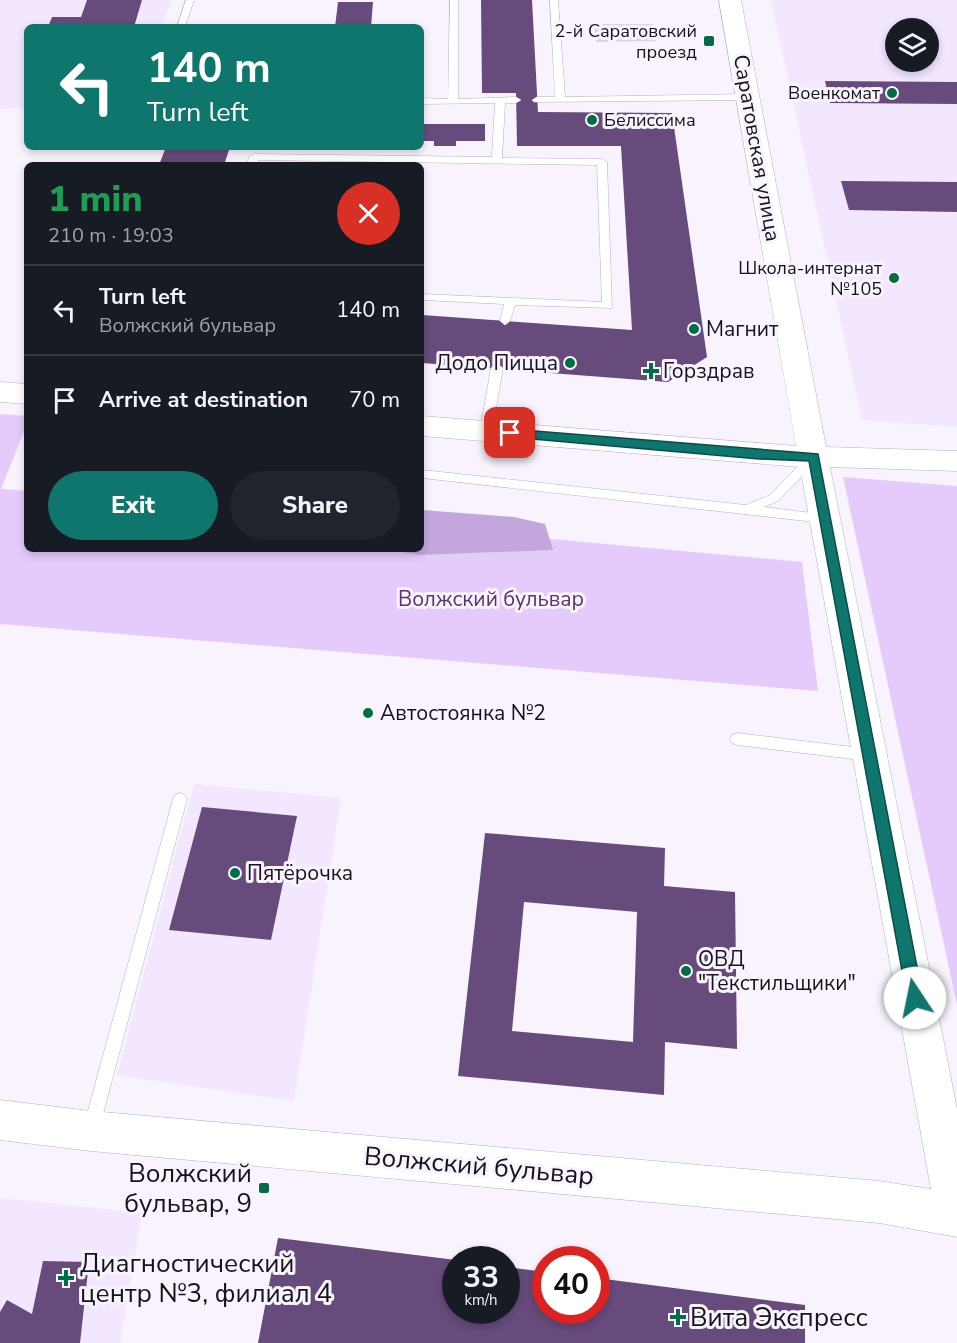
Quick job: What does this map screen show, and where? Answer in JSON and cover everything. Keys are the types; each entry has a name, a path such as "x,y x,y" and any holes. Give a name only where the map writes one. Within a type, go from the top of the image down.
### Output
{"street":[{"name":"Саратовская улица","path":"730,0 824,518 957,1216"},
{"path":"0,392 24,394"},
{"path":"424,426 759,455 957,461"},
{"name":"Волжский бульвар","path":"0,1120 90,1131 879,1202 957,1216"}],"lane":[{"path":"182,24 190,0"},
{"path":"453,102 454,0"},
{"path":"554,0 560,99"},
{"path":"537,100 749,97"},
{"path":"424,101 500,102 516,100"},
{"path":"497,160 500,102"},
{"path":"363,158 364,150"},
{"path":"253,162 254,158 602,162 608,306 424,297"},
{"path":"505,321 510,302"},
{"path":"486,431 497,369"},
{"path":"748,509 774,498 814,457"},
{"path":"424,474 824,518"},
{"path":"737,739 869,755"},
{"path":"90,1131 180,799"}],"shaded area":[{"path":"0,0 172,0 162,24 24,24 24,107 0,109"},
{"name":"Школа-интернат №105","path":"771,0 957,0 957,427 862,420"},
{"path":"424,510 514,517 545,524 553,550 420,555 403,552 424,552"},
{"path":"194,784 341,798 294,1101 117,1075"},
{"name":"Диагностический центр №3, филиал 4","path":"0,1198 142,1213 120,1343 0,1343"}],"green space":[{"path":"594,24 653,24 656,41 596,42"},
{"name":"Волжский бульвар","path":"0,414 24,416 24,432 1,489 24,491 24,552 424,552 424,527 802,562 818,691 0,624"},
{"path":"843,477 957,486 957,1005"}],"building":[{"path":"87,0 142,0 135,24 49,24 52,17 81,17"},
{"path":"481,0 532,0 538,112 672,113 707,357 668,382 424,363 424,315 632,330 621,146 517,146 516,93 482,93"},
{"path":"338,2 373,2 371,24 335,24"},
{"name":"Военкомат","path":"825,81 957,82 957,104 830,103"},
{"path":"424,124 485,124 485,141 456,141 456,146 434,146 434,141 424,141"},
{"path":"165,150 229,150 225,162 160,162"},
{"path":"841,181 957,182 957,212 849,210"},
{"name":"Пятёрочка","path":"202,807 297,816 271,940 169,930"},
{"name":"ОВД \"Текстильщики\"","path":"485,833 665,848 664,886 735,892 737,1049 665,1042 664,1095 458,1076","holes":["524,902 637,912 633,1042 512,1031"]},
{"path":"278,1238 442,1258 442,1324 520,1324 520,1269 532,1270 532,1324 610,1324 610,1280 805,1305 805,1343 258,1343"},
{"path":"43,1261 89,1262 80,1343 0,1343 0,1312 7,1300 32,1314"}],"place":[{"name":"2-й Саратовский проезд","path":"709,41"},
{"name":"Военкомат","path":"892,93"},
{"name":"Белиссима","path":"592,120"},
{"name":"Школа-интернат №105","path":"894,278"},
{"name":"Магнит","path":"694,329"},
{"name":"Додо Пицца","path":"570,363"},
{"name":"Горздрав","path":"651,371"},
{"name":"Автостоянка №2","path":"368,713"},
{"name":"Пятёрочка","path":"235,873"},
{"name":"ОВД \"Текстильщики\"","path":"686,971"},
{"name":"Волжский бульвар, 9","path":"264,1188"},
{"name":"Диагностический центр №3, филиал 4","path":"66,1278"},
{"name":"Вита Экспресс","path":"678,1317"}],"route":[{"path":"510,433 759,455 814,457 915,998"}]}
